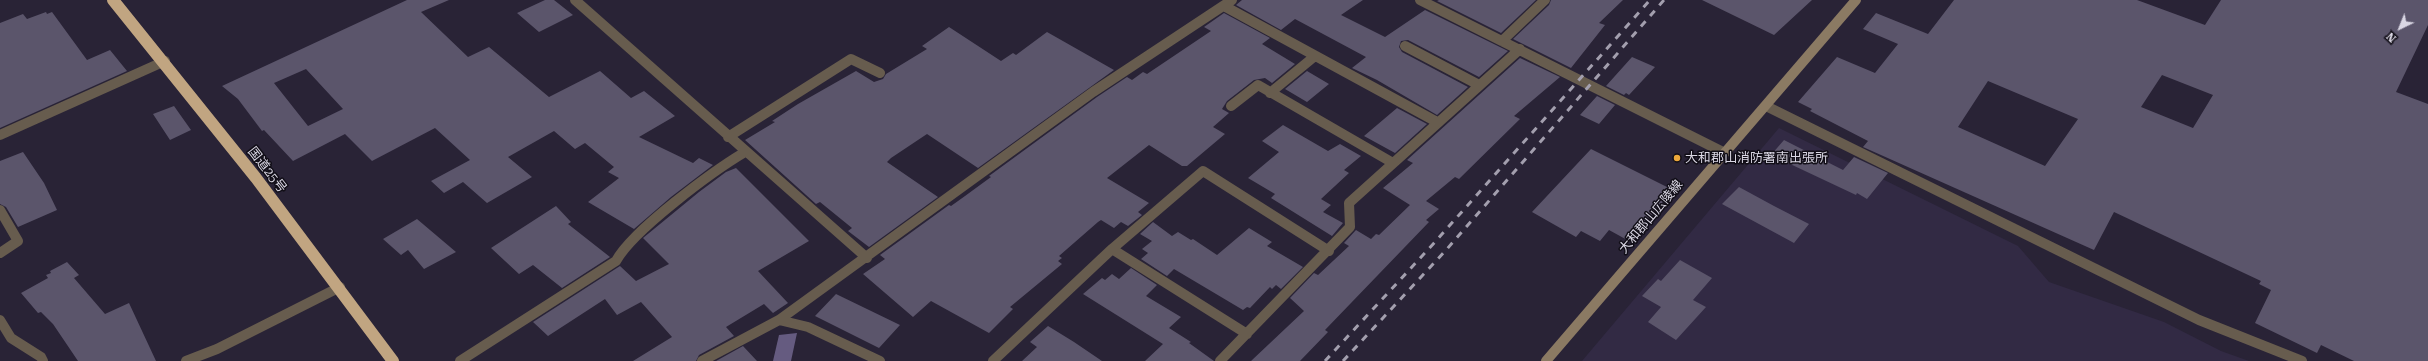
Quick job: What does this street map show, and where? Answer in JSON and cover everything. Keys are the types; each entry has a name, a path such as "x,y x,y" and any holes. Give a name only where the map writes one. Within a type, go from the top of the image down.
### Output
{"highway":[{"name":"国道25号","path":"113,0 165,61 340,287 393,361"}],"main road":[{"name":"大和郡山広陵線","path":"1546,361 1723,152 1766,106 1856,0"}],"street":[{"path":"575,0 728,137 867,258"},
{"path":"1420,0 1723,152"},
{"path":"1502,40 1545,0"},
{"path":"702,361 779,320 867,258 1093,92 1228,3 1315,56 1437,122"},
{"path":"1405,46 1479,85"},
{"path":"1220,361 1329,251 1350,227 1349,203 1437,122 1520,49"},
{"path":"1270,93 1315,56"},
{"path":"728,137 851,59 880,73"},
{"path":"0,135 165,61"},
{"path":"1231,106 1258,86 1393,163"},
{"path":"1766,106 2198,320 2302,361"},
{"path":"460,361 616,261 623,248 668,209 724,164 745,152"},
{"path":"993,361 1112,249 1203,171 1329,251"},
{"path":"0,210 18,241 0,253"},
{"path":"1112,249 1247,334"},
{"path":"186,361 216,348 340,287"},
{"path":"0,320 11,338 41,357 43,361"},
{"path":"779,320 808,327 880,361"}],"shaded area":[{"path":"1779,128 2018,246 2049,282 2164,322 2221,351 2249,361 1582,361"},
{"path":"797,333 791,361 773,361 779,335"}],"building":[{"path":"407,0 449,0 421,12 468,57 489,47 549,97 600,71 631,98 644,91 675,116 639,137 693,163 699,158 713,165 671,197 634,229 588,202 619,178 608,172 614,167 585,143 575,149 554,131 508,157 532,177 487,203 463,182 444,193 431,181 470,160 435,128 372,161 345,134 293,161 264,130 262,131 238,99 222,86","holes":["306,69 343,109 308,126 274,83"]},
{"path":"545,0 554,0 573,15 539,32 517,13"},
{"path":"1242,0 1363,0 1341,15 1385,37 1425,10 1508,51 1479,77 1408,40 1401,41 1399,47 1402,52 1468,87 1437,115 1377,80 1352,68 1366,57 1295,19 1281,30 1236,5"},
{"path":"1536,0 1501,33 1437,1"},
{"path":"1551,0 1623,0 1599,23 1605,25 1571,68 1513,39 1549,5"},
{"path":"1702,0 1812,0 1774,35"},
{"path":"1954,0 2137,0 2205,25 2221,0 2428,0 2428,25 2396,92 2428,104 2428,361 2354,361 2321,345 2317,353 2255,323 2271,290 2259,284 2261,281 2114,212 2094,250 1863,147 1868,141 1810,111 1812,109 1798,102 1837,57 1875,73 1898,44 1863,29 1876,13 1928,34","holes":["2162,75 2213,95 2193,128 2141,107","1988,81 2078,119 2045,166 1958,127"]},
{"path":"46,12 47,14 52,12 87,60 110,50 127,71 0,128 0,23 23,14 27,19"},
{"path":"1224,13 1270,38 1262,44 1295,64 1272,83 1265,78 1254,80 1227,101 1222,109 1229,113 1213,127 1225,134 1187,166 1182,166 1149,145 1107,178 1149,203 1138,212 1142,215 1128,226 1121,222 1114,228 1101,220 1098,222 1059,256 1062,258 1058,261 1062,264 1010,307 1013,309 989,333 931,301 913,317 863,274 885,259 880,255 949,205 951,206 965,196 991,177 989,176 1097,97 1127,77 1132,80 1143,72 1147,74 1211,31 1204,27"},
{"path":"949,27 1001,61 1013,53 1016,55 1047,32 1114,70 978,168 927,134 891,158 887,162 938,197 869,247 848,231 852,228 820,202 816,204 745,140 775,122 772,121 798,104 856,71 874,82 883,79 886,74 927,49 922,46"},
{"path":"1632,57 1655,67 1629,95 1626,93 1624,95 1606,86"},
{"path":"1520,58 1560,77 1514,116 1520,119 1459,179 1455,177 1426,201 1439,209 1426,220 1429,222 1325,330 1328,332 1300,361 1251,361 1304,311 1290,298 1314,273 1318,275 1349,246 1344,243 1356,230 1371,239 1376,234 1379,235 1410,205 1383,188 1413,163 1407,160"},
{"path":"1307,71 1329,84 1307,102 1285,89"},
{"path":"1597,96 1615,105 1599,124 1580,115"},
{"path":"174,106 191,130 170,140 153,114"},
{"path":"1397,108 1427,124 1395,153 1364,136"},
{"path":"1283,125 1328,151 1340,144 1361,156 1344,170 1349,173 1321,199 1331,205 1323,212 1343,223 1332,236 1271,198 1275,194 1248,178 1279,152 1262,141"},
{"path":"1784,140 1843,170 1854,157 1888,173 1867,199 1857,193 1856,195 1771,155"},
{"path":"1591,149 1673,190 1629,241 1609,230 1600,241 1581,231 1576,237 1532,212"},
{"path":"23,152 44,183 57,210 18,227 6,207 0,204 0,161"},
{"path":"736,168 809,241 758,271 788,303 773,313 764,304 726,327 734,336 699,355 696,361 633,361 672,337 641,302 617,315 605,299 548,336 533,322 620,266 636,281 669,264 643,238 699,192 726,172"},
{"path":"1739,187 1809,224 1794,243 1722,204"},
{"path":"556,206 571,222 568,224 610,257 562,288 533,265 519,274 491,248"},
{"path":"417,219 456,252 424,269 408,250 401,255 383,239"},
{"path":"1153,222 1172,236 1178,232 1191,240 1193,239 1217,255 1249,228 1272,242 1267,246 1303,267 1281,289 1276,285 1272,289 1270,287 1250,308 1247,307 1243,310 1174,269 1167,276 1141,259 1148,253 1142,249 1152,241 1140,234"},
{"path":"1680,260 1712,278 1693,300 1706,307 1676,340 1648,322 1661,307 1642,296 1658,279 1661,281"},
{"path":"67,262 79,275 74,278 105,314 129,303 156,361 78,361 53,324 41,312 38,313 21,293 48,278 46,275 51,273 50,271"},
{"path":"1131,268 1157,285 1146,296 1181,317 1169,328 1191,342 1189,343 1214,361 1145,361 1163,344 1083,294 1102,278 1105,280 1112,274 1119,279"},
{"path":"836,294 900,325 879,348 815,316"},
{"path":"1048,326 1102,361 1022,361 1037,347 1030,342"},
{"path":"743,346 757,361 716,361"}],"railway":[{"path":"1325,361 1435,242 1650,0"},
{"path":"1343,361 1447,249 1664,0"}],"place":[{"name":"大和郡山消防署南出張所","path":"1677,158"}]}
